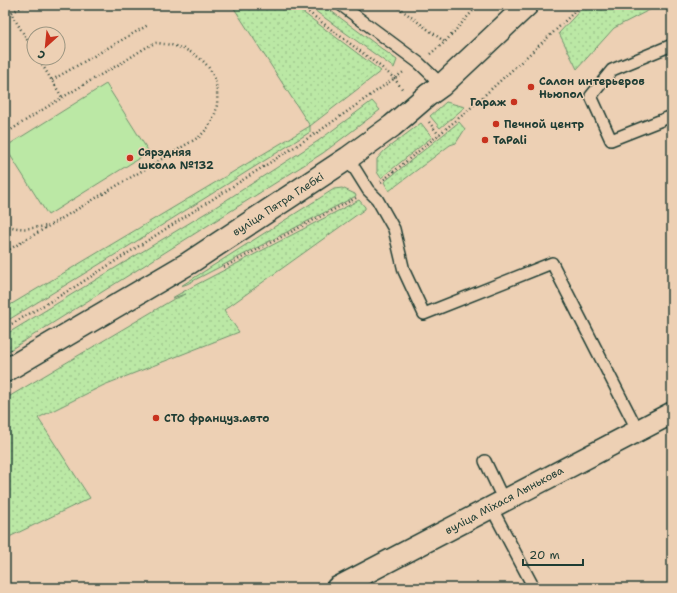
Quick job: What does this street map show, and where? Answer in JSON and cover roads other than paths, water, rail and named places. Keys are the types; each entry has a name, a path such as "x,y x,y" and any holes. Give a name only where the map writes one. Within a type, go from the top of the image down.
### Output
{"main road":[{"name":"вуліца Пятра Глебкі","path":"5,371 189,263 348,158 392,126 442,85 527,5"}],"street":[{"name":"вуліца Міхася Лынькова","path":"337,588 672,413"}],"lane":[{"path":"341,5 419,63 442,85"},
{"path":"672,45 612,70 591,96 611,140 672,116"},
{"path":"348,158 368,190 377,199 394,229 404,271 424,314 552,263 638,431"},
{"path":"485,461 497,504 534,588"}],"place":[{"name":"Салон интерьеров Ньюпол","path":"531,87"},
{"name":"Гараж","path":"514,102"},
{"name":"Печной центр","path":"496,124"},
{"name":"TaPali","path":"485,140"},
{"name":"Сярэдняя школа №132","path":"130,158"},
{"name":"СТО француз.авто","path":"156,418"}]}
